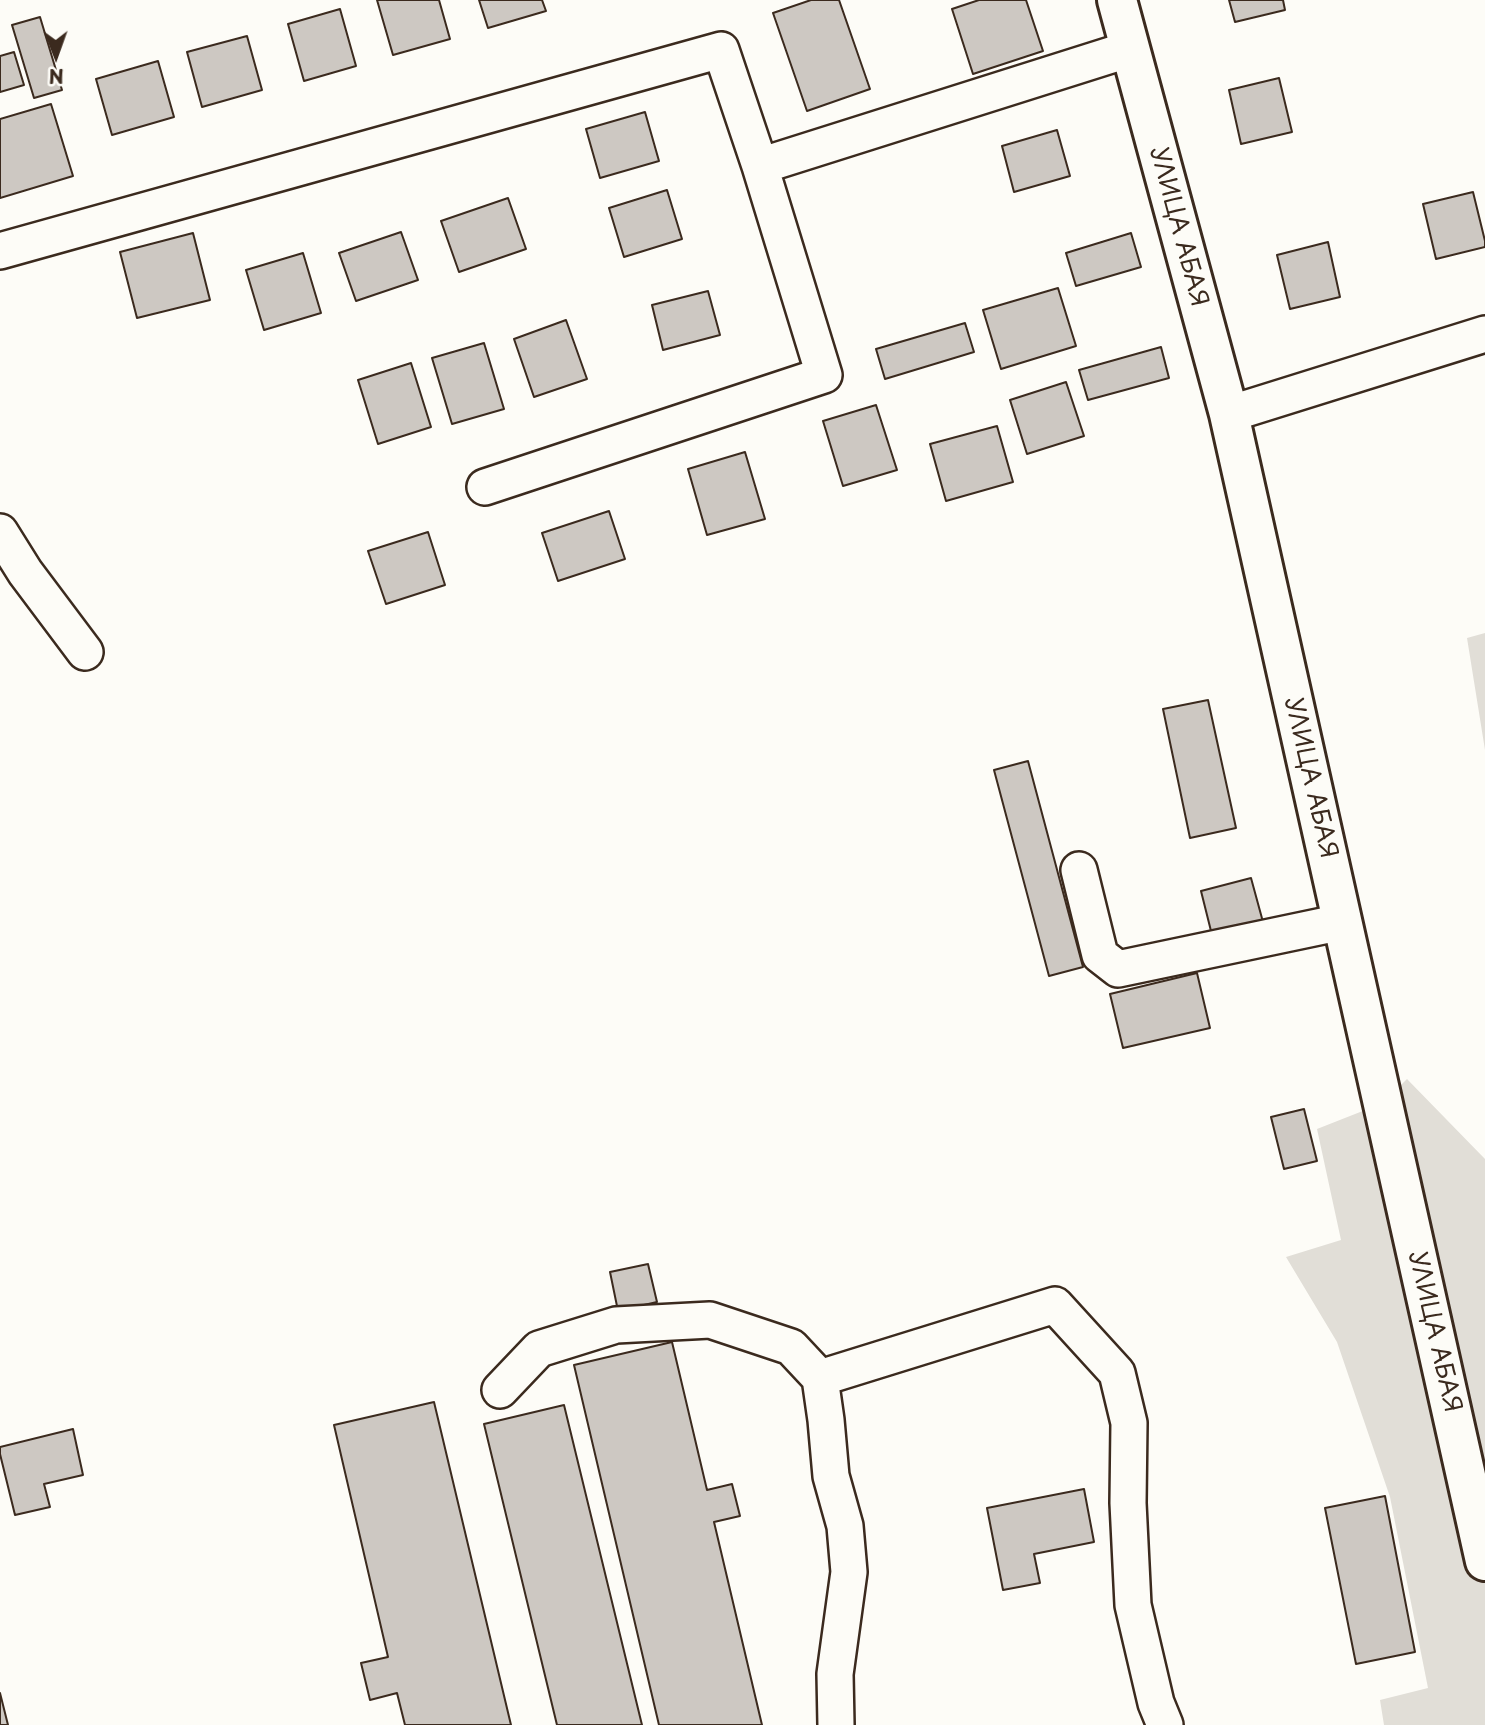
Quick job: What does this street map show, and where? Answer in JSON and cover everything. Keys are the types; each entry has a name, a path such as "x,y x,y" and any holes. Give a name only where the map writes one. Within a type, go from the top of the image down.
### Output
{"main road":[{"name":"УЛИЦА АБАЯ","path":"1117,0 1229,414 1485,1561"}],"street":[{"path":"760,166 1130,49"},
{"path":"0,251 721,50 760,166 824,375 485,487"},
{"path":"1229,414 1485,334"},
{"path":"0,532 25,572 85,652"},
{"path":"1079,870 1100,955 1118,969 1342,922"},
{"path":"820,1378 1055,1305 1117,1373 1129,1423 1128,1503 1133,1605 1156,1703 1165,1725"},
{"path":"500,1390 539,1349 616,1325 709,1320 791,1347 820,1378 831,1476 845,1526 849,1572 835,1674 836,1725"}],"shaded area":[{"path":"1485,633 1485,750 1467,638"},
{"path":"1407,1079 1485,1159 1485,1725 1384,1725 1380,1700 1428,1688 1390,1497 1337,1342 1286,1257 1341,1240 1317,1129 1383,1103"}],"building":[{"path":"377,0 439,0 450,39 393,55"},
{"path":"479,0 542,0 546,11 488,28"},
{"path":"811,0 839,0 870,89 807,111 773,13"},
{"path":"979,0 1026,0 1043,51 973,74 952,9"},
{"path":"1229,0 1283,0 1285,10 1235,22"},
{"path":"340,9 356,66 304,81 288,24"},
{"path":"40,17 62,90 34,98 12,25"},
{"path":"247,36 262,90 202,107 187,52"},
{"path":"14,52 24,85 0,92 0,56"},
{"path":"158,61 174,117 112,135 96,79"},
{"path":"1279,78 1292,132 1241,144 1229,90"},
{"path":"51,104 73,176 0,198 0,119"},
{"path":"645,112 659,161 600,178 586,129"},
{"path":"1057,130 1070,176 1014,192 1002,146"},
{"path":"667,190 682,239 624,257 609,208"},
{"path":"1473,192 1485,247 1436,259 1423,204"},
{"path":"508,198 526,249 459,272 441,221"},
{"path":"401,232 418,280 356,301 339,253"},
{"path":"193,233 210,300 137,318 120,252"},
{"path":"1131,233 1141,267 1076,286 1066,253"},
{"path":"1328,242 1340,297 1290,309 1277,255"},
{"path":"303,253 321,313 264,330 246,270"},
{"path":"1058,288 1076,346 1001,369 983,310"},
{"path":"708,291 720,335 663,350 652,305"},
{"path":"566,320 587,379 534,397 514,339"},
{"path":"965,323 974,352 885,379 876,349"},
{"path":"484,343 504,409 452,424 432,358"},
{"path":"1161,347 1169,378 1088,400 1079,370"},
{"path":"411,363 431,427 378,444 358,380"},
{"path":"1066,382 1084,436 1027,454 1010,400"},
{"path":"876,405 897,470 843,486 823,421"},
{"path":"997,426 1013,482 946,501 930,444"},
{"path":"745,452 765,519 707,535 688,469"},
{"path":"609,511 625,559 558,581 542,533"},
{"path":"428,532 445,585 386,604 368,551"},
{"path":"1208,700 1236,828 1190,838 1163,709"},
{"path":"1028,761 1083,967 1049,976 994,770"},
{"path":"1251,878 1263,922 1212,935 1201,891"},
{"path":"1197,973 1210,1028 1123,1048 1110,994"},
{"path":"1304,1109 1317,1161 1284,1169 1271,1117"},
{"path":"648,1264 657,1302 618,1311 610,1272"},
{"path":"672,1342 707,1490 732,1484 740,1516 714,1522 762,1725 659,1725 574,1365"},
{"path":"434,1402 511,1725 405,1725 397,1693 370,1700 361,1663 388,1657 334,1425"},
{"path":"564,1405 642,1725 557,1725 484,1424"},
{"path":"73,1429 83,1475 44,1484 50,1507 15,1515 0,1447"},
{"path":"1084,1489 1094,1542 1034,1554 1040,1583 1003,1590 987,1508"},
{"path":"1385,1496 1415,1652 1356,1664 1325,1508"},
{"path":"0,1693 8,1725 0,1725"}]}
